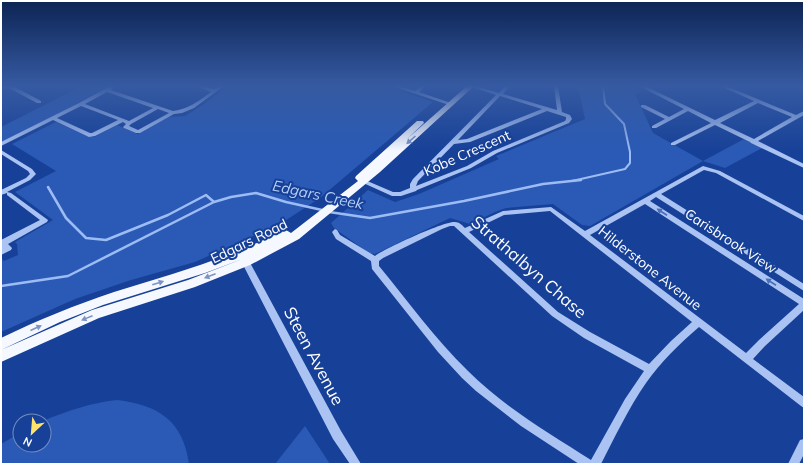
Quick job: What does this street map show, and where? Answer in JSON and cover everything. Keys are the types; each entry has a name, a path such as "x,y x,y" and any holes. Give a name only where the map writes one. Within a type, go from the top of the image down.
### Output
{"main road":[{"name":"Edgars Road","path":"338,199 363,182 442,108"},
{"name":"Edgars Road","path":"1,356 96,314 180,287 288,240 338,199 442,108"},
{"name":"Edgars Road","path":"1,344 47,323 111,298 244,258"}],"street":[{"path":"1,144 74,108"},
{"path":"90,108 129,123"},
{"path":"157,108 129,123 126,127 138,132 172,113 183,112 190,108"},
{"path":"160,108 172,113"},
{"path":"414,190 413,184 415,180 487,108"},
{"path":"542,108 560,113 559,108"},
{"path":"646,108 668,119"},
{"path":"683,108 717,122"},
{"path":"687,108 804,166"},
{"path":"673,144 745,108"},
{"path":"774,108 796,117"},
{"path":"452,142 468,141 546,109"},
{"path":"654,126 687,110"},
{"name":"Kobe Crescent","path":"363,182 395,195 414,190 469,167 495,152 569,121 568,116 560,113"},
{"path":"755,141 804,113"},
{"path":"53,118 89,135 94,135 121,121"},
{"path":"755,141 804,162"},
{"path":"1,152 30,170 33,174 28,179 1,193"},
{"path":"586,234 705,168 718,172 804,219"},
{"path":"3,247 45,220 9,194"},
{"name":"Carisbrook View","path":"656,194 804,288"},
{"name":"Carisbrook View","path":"645,201 804,304"},
{"name":"Hilderstone Avenue","path":"465,231 503,213 546,208 554,210 804,403"},
{"name":"Strathalbyn Chase","path":"375,260 380,256 446,224 456,224 555,314 587,335 650,369"},
{"path":"335,232 338,237 375,260 375,267 449,358 465,375 511,414 588,464"},
{"name":"Steen Avenue","path":"244,258 337,435 356,464"},
{"path":"747,359 804,304"},
{"path":"595,464 634,394 650,369 686,332 699,322"},
{"path":"793,464 804,444"}],"shaded area":[{"path":"39,108 70,108 1,143 1,127"},
{"path":"198,108 426,108 320,198 280,224 195,262 131,280 75,299 1,332 1,258 4,261 18,255 17,244 15,242 53,220 15,192 56,171 12,144 56,122 88,136 94,137 117,125 138,134 168,117 185,116"},
{"path":"583,108 641,108 653,133 703,161 590,226 582,225 553,204 506,208 470,224 450,218 375,254 369,253 334,228 331,223 368,190 395,202 419,194 499,159 496,156 585,119"},
{"path":"744,139 762,148 725,168 703,161"},
{"path":"117,400 132,402 145,406 166,417 181,436 186,449 189,464 1,464 1,444 12,438 12,453 52,453 52,418 97,403"},
{"path":"305,426 330,464 275,464"}],"waterway":[{"name":"Edgars Creek","path":"572,181 625,169 630,163 630,152 624,124 609,108"},
{"name":"Edgars Creek","path":"572,181 581,180"},
{"name":"Edgars Creek","path":"329,212 370,218 464,201 543,184 572,181"},
{"path":"48,187 66,218 86,238 106,240 168,215 206,195 214,202"},
{"name":"Edgars Creek","path":"214,202 231,197 256,193 286,202 322,210"},
{"name":"Edgars Creek","path":"1,286 68,276 214,202"}]}
